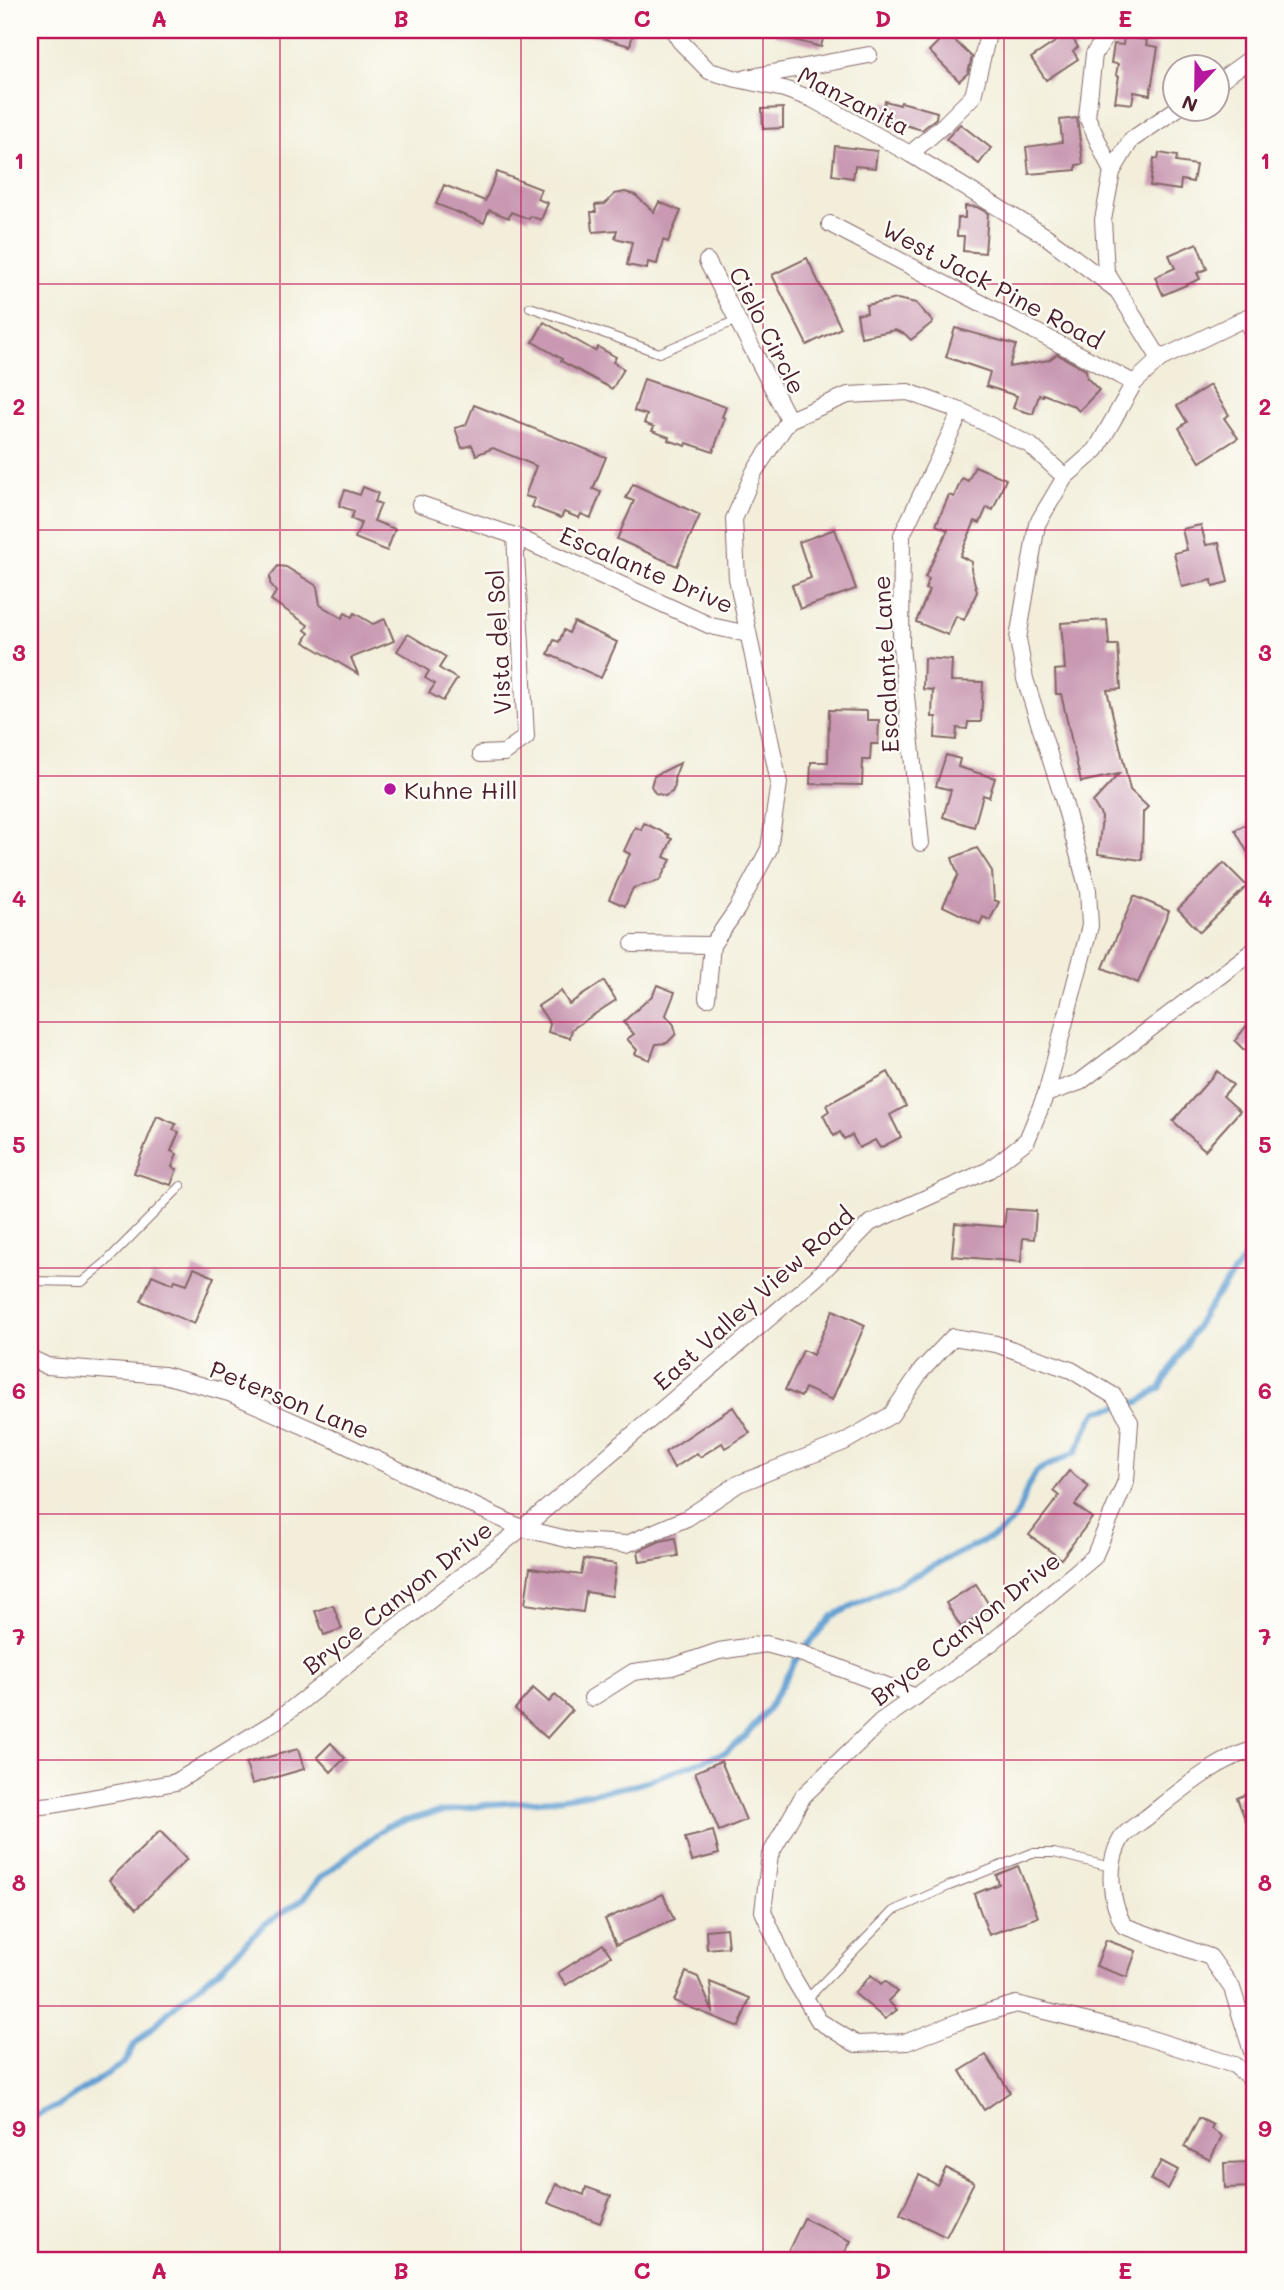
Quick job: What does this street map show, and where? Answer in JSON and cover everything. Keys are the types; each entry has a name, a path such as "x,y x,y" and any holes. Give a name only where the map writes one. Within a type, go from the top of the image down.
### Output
{"street":[{"name":"Manzanita","path":"673,30 709,71 784,89 812,99 910,154 1047,237 1118,291"},
{"path":"910,154 973,96 989,30"},
{"path":"1110,30 1094,54 1087,117 1112,172"},
{"path":"737,79 869,55"},
{"path":"1232,71 1254,56"},
{"path":"1160,359 1106,272 1103,220 1112,172 1131,140 1162,119"},
{"name":"West Jack Pine Road","path":"830,225 1135,383"},
{"name":"Cielo Circle","path":"707,261 789,420"},
{"path":"1251,315 1254,340"},
{"name":"East Valley View Road","path":"521,1528 816,1278 870,1223 989,1170 1027,1140 1046,1094 1090,926 1088,890 1062,795 1025,679 1018,639 1037,524 1065,477 1096,450 1135,383 1160,359 1251,315"},
{"path":"789,420 848,395 908,392 961,411 1030,445 1065,477"},
{"name":"Escalante Lane","path":"921,843 901,646 902,535 961,411"},
{"name":"Escalante Drive","path":"420,505 515,536 711,626 748,634 737,578 734,519 754,472 789,420"},
{"name":"Vista del Sol","path":"481,754 504,753 526,737 515,536"},
{"path":"707,999 712,945 737,909 768,849 779,783 748,634"},
{"path":"633,944 712,945"},
{"path":"1046,1094 1080,1082 1254,950"},
{"name":"Bryce Canyon Drive","path":"30,1807 176,1782 276,1721 521,1528 575,1541 627,1544 687,1518 738,1484 844,1442 891,1416 921,1371 953,1337 996,1344 1071,1370 1114,1396 1130,1422 1126,1481 1094,1557 991,1643 881,1721 803,1796 770,1855 763,1911 792,1976 819,2021 856,2044 907,2042 965,2019 1016,2004 1129,2032 1234,2065 1254,2081"},
{"name":"Peterson Lane","path":"30,1358 47,1366 164,1376 229,1393 521,1528"},
{"path":"592,1698 633,1672 672,1667 719,1650 766,1644 803,1654 916,1697"},
{"path":"1254,1750 1244,1752 1199,1777 1122,1837 1111,1867 1116,1911 1124,1926 1210,1957 1232,1988 1254,2058"}],"lane":[{"path":"530,307 659,353 737,320"},
{"path":"30,1281 82,1282 106,1264 181,1186"},
{"path":"806,2000 893,1911 927,1896 1032,1853 1054,1853 1111,1867"}],"building":[{"path":"589,30 634,30 630,46 588,34"},
{"path":"775,30 825,30 821,47 775,35"},
{"path":"947,33 972,57 968,73 959,81 929,51"},
{"path":"1069,33 1078,47 1073,51 1078,59 1046,80 1031,58"},
{"path":"1124,37 1147,40 1146,45 1158,47 1150,95 1134,92 1132,104 1115,102 1118,64 1111,63 1114,44 1123,45"},
{"path":"885,101 900,105 901,102 937,112 936,118 922,130 881,118"},
{"path":"783,108 783,128 763,129 762,109"},
{"path":"1077,118 1083,164 1076,165 1076,170 1029,174 1026,147 1062,142 1060,120"},
{"path":"960,124 991,148 979,164 946,139"},
{"path":"835,146 877,151 875,168 855,166 853,178 832,175"},
{"path":"1159,153 1177,156 1176,162 1196,165 1193,182 1181,180 1180,190 1150,186 1154,158 1158,159"},
{"path":"497,172 541,189 537,199 548,203 541,220 530,216 529,219 511,212 509,218 489,210 484,223 436,204 444,185 485,201"},
{"path":"625,192 635,195 654,212 659,202 681,211 668,242 663,240 657,264 648,262 647,269 627,265 632,242 615,238 617,230 593,232 591,212 596,212 595,205 605,204 615,194"},
{"path":"965,206 977,207 988,213 985,253 963,251 964,236 957,236 958,218 965,218"},
{"path":"1197,243 1207,269 1197,273 1200,279 1163,295 1155,277 1175,268 1169,255"},
{"path":"807,258 841,328 807,345 772,275"},
{"path":"897,299 916,303 933,322 911,340 895,330 861,337 857,314 867,313 866,305"},
{"path":"544,322 595,351 598,347 616,357 613,362 624,369 612,389 533,342"},
{"path":"955,328 1016,345 1009,367 1049,360 1057,354 1086,370 1087,378 1099,390 1079,411 1074,406 1043,394 1039,395 1033,414 1013,408 1017,396 986,386 990,372 946,357"},
{"path":"644,379 726,407 713,452 668,440 669,437 652,431 654,427 644,423 647,415 634,411"},
{"path":"1210,385 1229,415 1224,418 1238,438 1200,462 1179,428 1187,422 1177,406"},
{"path":"474,405 606,457 593,489 601,492 591,518 581,514 579,518 564,512 561,518 532,507 535,499 525,496 536,466 493,448 476,455 472,445 462,448 455,428 466,425"},
{"path":"975,466 1006,479 993,510 987,507 980,523 975,521 960,556 972,562 971,569 977,592 964,620 956,616 948,635 916,622 929,590 925,589 929,579 925,577 948,530 936,525 949,495 954,497 962,478 968,481"},
{"path":"633,484 700,515 677,566 617,539 634,501 626,498"},
{"path":"363,487 378,493 375,502 381,504 374,521 395,529 387,551 355,538 361,523 351,519 354,511 339,506 345,490 360,495"},
{"path":"1201,525 1206,545 1219,543 1228,582 1213,586 1212,580 1182,587 1174,553 1187,550 1182,529"},
{"path":"835,529 856,589 800,609 792,585 811,578 799,542"},
{"path":"278,566 286,567 317,586 320,605 342,618 345,613 352,617 354,613 373,624 385,619 394,641 351,658 358,674 304,642 309,633 305,630 308,625 271,600 276,592 270,583 270,576"},
{"path":"1107,620 1109,645 1118,645 1121,689 1107,690 1130,790 1148,807 1143,812 1142,860 1098,854 1102,817 1093,802 1119,774 1081,782 1061,694 1056,694 1055,670 1065,669 1061,623"},
{"path":"574,622 617,642 601,678 548,654 554,640 559,642 564,630 569,633"},
{"path":"408,634 446,657 439,668 457,679 443,701 429,693 435,684 425,678 429,671 397,651"},
{"path":"924,658 952,660 951,681 983,682 981,722 968,722 967,729 957,728 956,740 935,738 936,717 932,717 933,690 923,689"},
{"path":"829,710 867,711 867,720 879,720 878,744 871,744 870,760 863,760 862,785 810,784 811,762 828,762"},
{"path":"946,755 960,759 958,767 995,778 989,797 983,795 974,827 943,817 951,790 936,786"},
{"path":"680,763 672,792 665,796 655,793 651,786 654,776"},
{"path":"1254,820 1254,864 1235,830"},
{"path":"644,823 672,839 664,857 671,860 659,881 633,888 625,906 609,899 630,854 624,851 635,827 641,830"},
{"path":"977,848 992,871 994,900 999,902 990,920 983,917 980,924 943,906 958,875 952,858"},
{"path":"1224,863 1247,886 1200,932 1178,909"},
{"path":"1134,896 1169,911 1138,983 1103,968"},
{"path":"604,981 616,1000 572,1029 570,1038 548,1032 550,1024 538,1006 561,991 569,1004"},
{"path":"657,985 675,992 666,1015 674,1025 676,1034 667,1043 656,1044 650,1060 635,1054 637,1050 627,1039 634,1034 623,1022 653,995"},
{"path":"1254,1016 1254,1045 1244,1050 1235,1041"},
{"path":"1217,1071 1233,1085 1223,1096 1240,1111 1205,1150 1173,1121"},
{"path":"888,1072 906,1106 890,1115 901,1137 880,1148 875,1140 859,1148 852,1135 844,1139 840,1132 834,1136 823,1115 829,1111 826,1105"},
{"path":"157,1116 176,1124 173,1130 179,1132 171,1151 177,1154 172,1167 177,1169 171,1185 134,1173"},
{"path":"1006,1209 1036,1211 1034,1239 1023,1238 1021,1262 952,1256 955,1223 1004,1227"},
{"path":"194,1268 214,1277 194,1324 141,1301 152,1275 173,1284 175,1280 187,1284"},
{"path":"833,1310 865,1325 832,1400 805,1388 801,1397 785,1390 803,1350 813,1355"},
{"path":"733,1407 750,1433 725,1448 722,1443 700,1457 697,1453 674,1468 665,1452"},
{"path":"1069,1471 1089,1486 1075,1505 1092,1518 1061,1559 1029,1535 1059,1496 1053,1491"},
{"path":"675,1538 678,1556 640,1562 638,1551 660,1541"},
{"path":"584,1559 616,1564 612,1596 586,1592 583,1612 525,1604 530,1568 581,1575"},
{"path":"976,1584 991,1608 961,1627 946,1603"},
{"path":"333,1605 342,1629 324,1635 315,1611"},
{"path":"533,1688 549,1702 555,1695 572,1710 547,1738 515,1709"},
{"path":"331,1743 345,1758 331,1772 317,1757"},
{"path":"298,1749 304,1769 252,1784 246,1763"},
{"path":"721,1761 746,1820 719,1831 695,1772"},
{"path":"1254,1791 1254,1840 1253,1840 1237,1798"},
{"path":"160,1831 187,1859 136,1909 109,1880"},
{"path":"713,1831 719,1854 692,1861 685,1838"},
{"path":"1018,1866 1038,1917 989,1935 974,1894 999,1884 996,1875"},
{"path":"663,1894 674,1920 616,1945 605,1919"},
{"path":"726,1928 728,1947 707,1949 706,1930"},
{"path":"1106,1940 1136,1951 1127,1977 1096,1966"},
{"path":"603,1944 611,1956 566,1985 558,1973"},
{"path":"686,1972 698,1977 713,2013 710,1982 750,1998 739,2027 674,2001"},
{"path":"871,1975 881,1984 885,1981 897,1992 888,2001 897,2010 885,2019 854,1993"},
{"path":"986,2055 1010,2092 984,2110 960,2071"},
{"path":"1199,2118 1213,2125 1211,2129 1222,2136 1210,2160 1184,2147"},
{"path":"1161,2161 1178,2170 1168,2189 1151,2180"},
{"path":"1251,2162 1252,2187 1225,2188 1224,2163"},
{"path":"946,2168 974,2182 946,2237 900,2214 919,2175 937,2185"},
{"path":"556,2184 584,2195 586,2187 611,2196 600,2223 548,2203"},
{"path":"804,2218 851,2241 841,2260 784,2260"}],"waterway":[{"path":"30,2118 58,2106 124,2063 134,2045 178,2003 224,1965 265,1924 303,1899 320,1878 387,1826 429,1814 492,1804 552,1800 636,1785 726,1752 745,1737 768,1709 797,1658 832,1616 998,1534 1018,1513 1037,1471 1076,1452 1098,1411 1139,1402 1160,1388 1205,1312 1254,1245"}],"place":[{"name":"Kuhne Hill","path":"390,789"}]}
